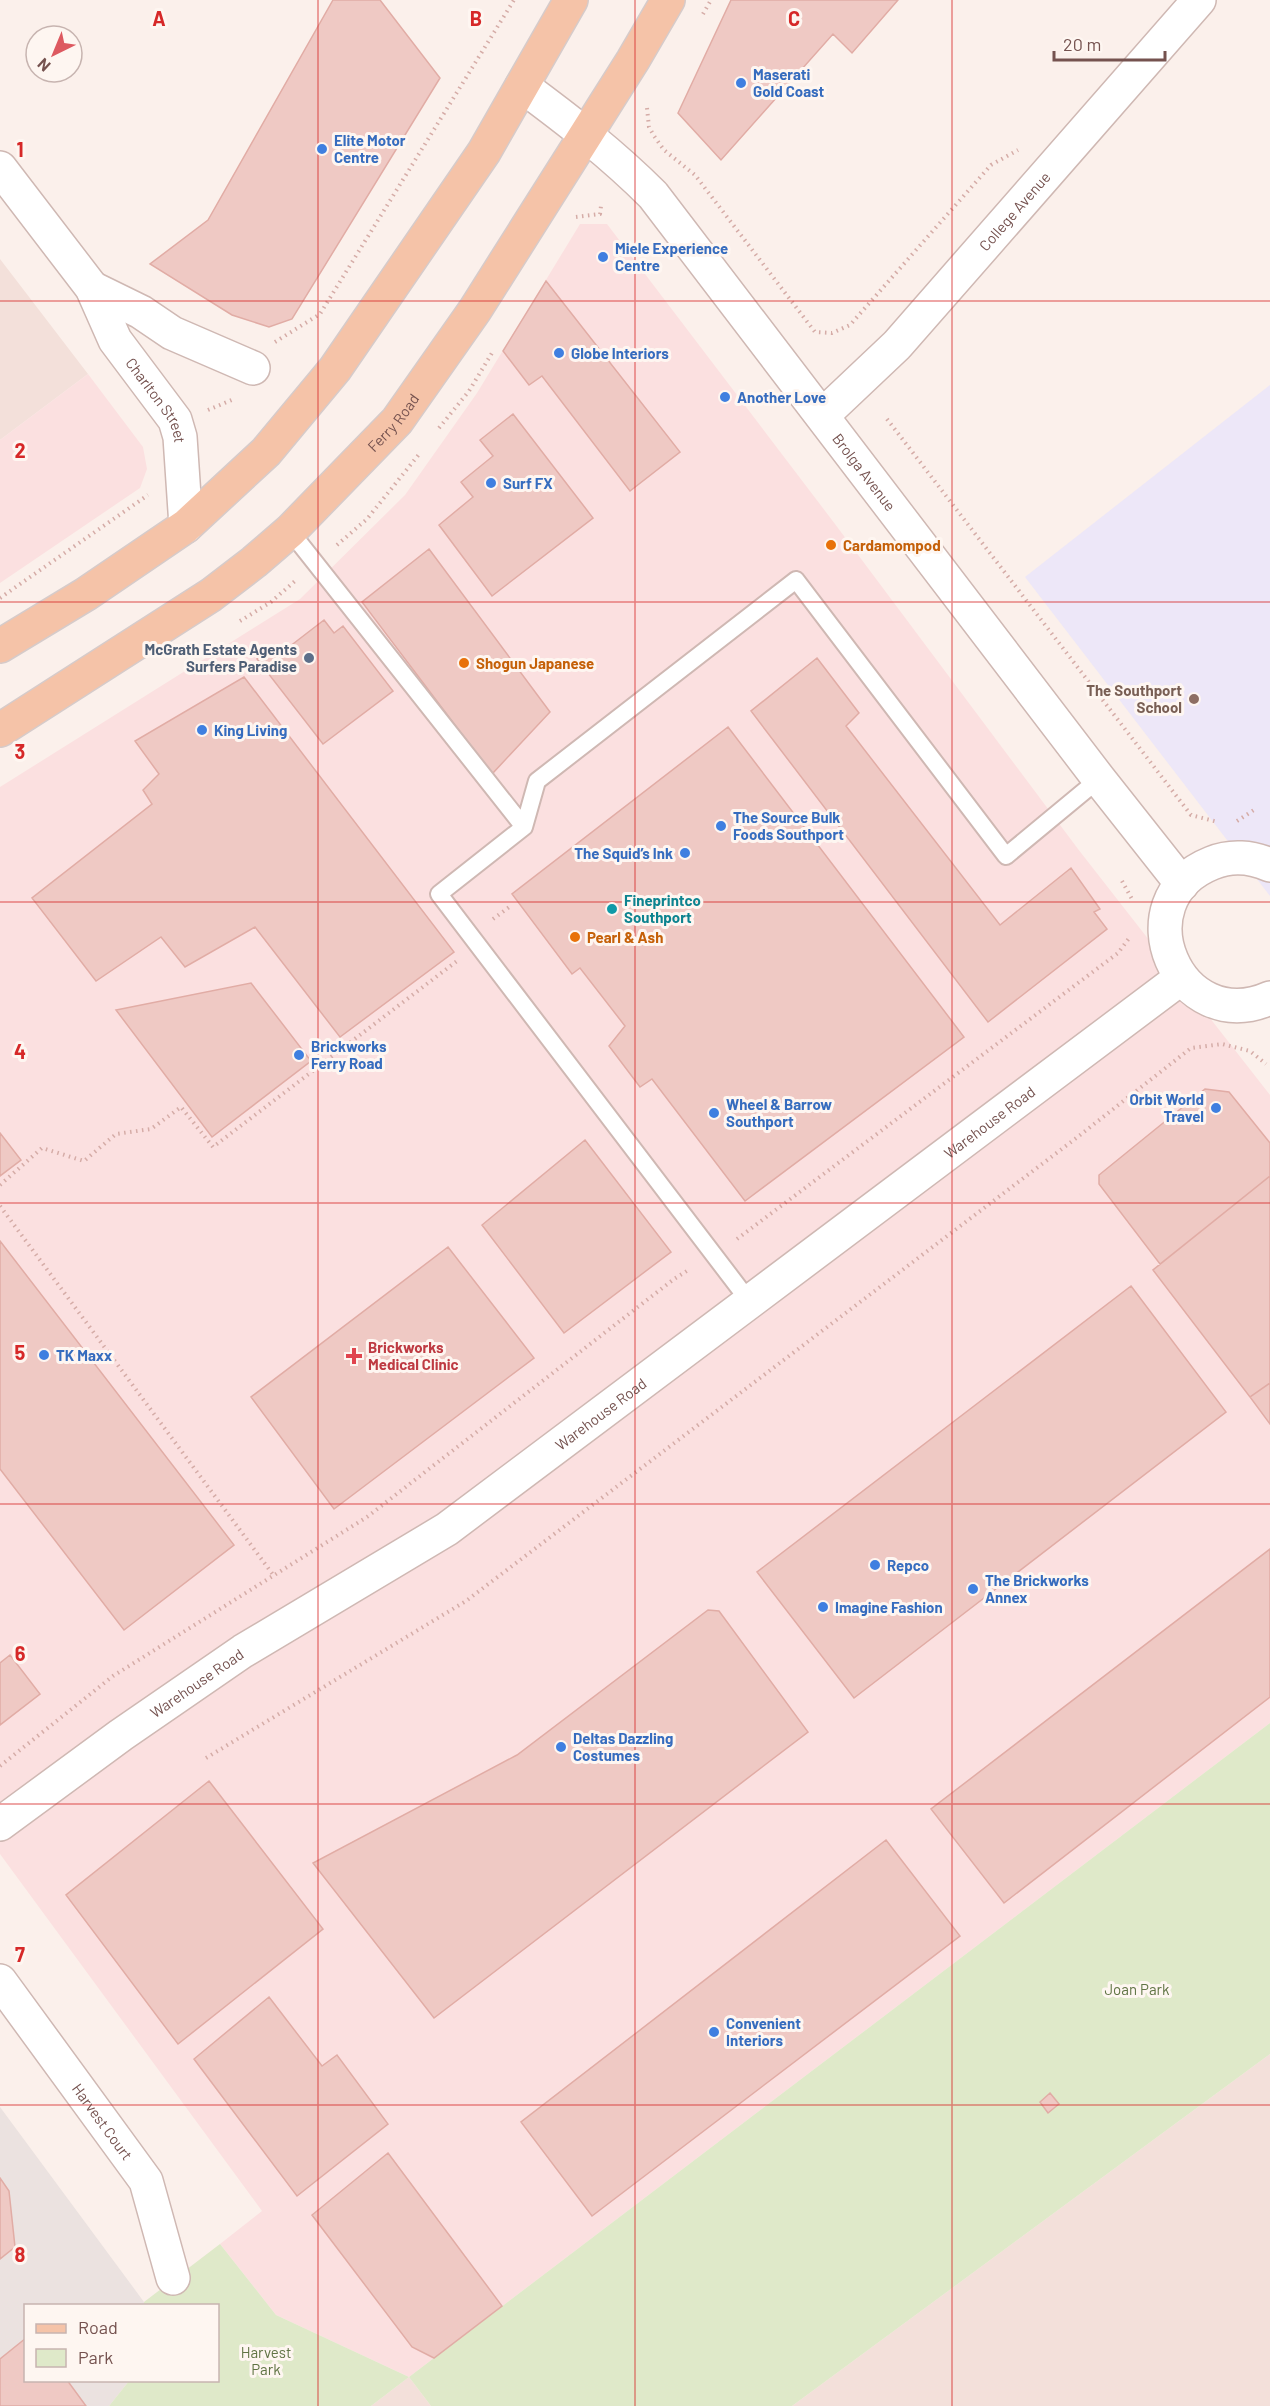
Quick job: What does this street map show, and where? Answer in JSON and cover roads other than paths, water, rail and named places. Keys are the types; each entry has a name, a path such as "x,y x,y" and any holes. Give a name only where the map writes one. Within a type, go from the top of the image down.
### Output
{"main road":[{"path":"0,646 86,594 186,526 266,452 335,369 484,152 571,0"},
{"name":"Ferry Road","path":"0,730 211,595 290,531 397,421 475,309 668,0"}],"street":[{"name":"College Avenue","path":"823,415 897,345 1199,0"},
{"name":"Brolga Avenue","path":"522,86 586,133 626,167 653,195 1099,779 1182,884"},
{"name":"Charlton Street","path":"0,168 92,288 115,340 175,420 180,437 186,526"},
{"name":"Charlton Street","path":"92,288 141,312 247,382"},
{"path":"1270,865 1241,857 1221,859 1202,867 1182,884 1173,896 1166,917 1165,939 1170,959 1181,978 1197,993 1216,1002 1238,1005 1259,1003 1270,998"},
{"name":"Warehouse Road","path":"0,1824 121,1735 243,1651 447,1529 1181,978"},
{"name":"Harvest Court","path":"0,1981 146,2181 173,2278"}],"lane":[{"path":"290,531 524,827"},
{"path":"749,1301 439,894 524,827 537,781 796,580 1006,856 1099,779"}],"place":[{"name":"Maserati Gold Coast","path":"741,83"},
{"name":"Elite Motor Centre","path":"322,149"},
{"name":"Miele Experience Centre","path":"603,257"},
{"name":"Globe Interiors","path":"559,353"},
{"name":"Another Love","path":"725,397"},
{"name":"Surf FX","path":"491,483"},
{"name":"Cardamompod","path":"831,545"},
{"name":"McGrath Estate Agents Surfers Paradise","path":"309,658"},
{"name":"Shogun Japanese","path":"464,663"},
{"name":"The Southport School","path":"1194,699"},
{"name":"King Living","path":"202,730"},
{"name":"The Source Bulk Foods Southport","path":"721,826"},
{"name":"The Squid’s Ink","path":"685,853"},
{"name":"Fineprintco Southport","path":"612,909"},
{"name":"Pearl & Ash","path":"575,937"},
{"name":"Brickworks Ferry Road","path":"299,1055"},
{"name":"Orbit World Travel","path":"1216,1108"},
{"name":"Wheel & Barrow Southport","path":"714,1113"},
{"name":"TK Maxx","path":"44,1355"},
{"name":"Brickworks Medical Clinic","path":"354,1356"},
{"name":"Repco","path":"875,1565"},
{"name":"The Brickworks Annex","path":"973,1589"},
{"name":"Imagine Fashion","path":"823,1607"},
{"name":"Deltas Dazzling Costumes","path":"561,1747"},
{"name":"Convenient Interiors","path":"714,2032"}],"park label":[{"name":"Joan Park","path":"1137,1989"},
{"name":"Harvest Park","path":"266,2360"}]}
